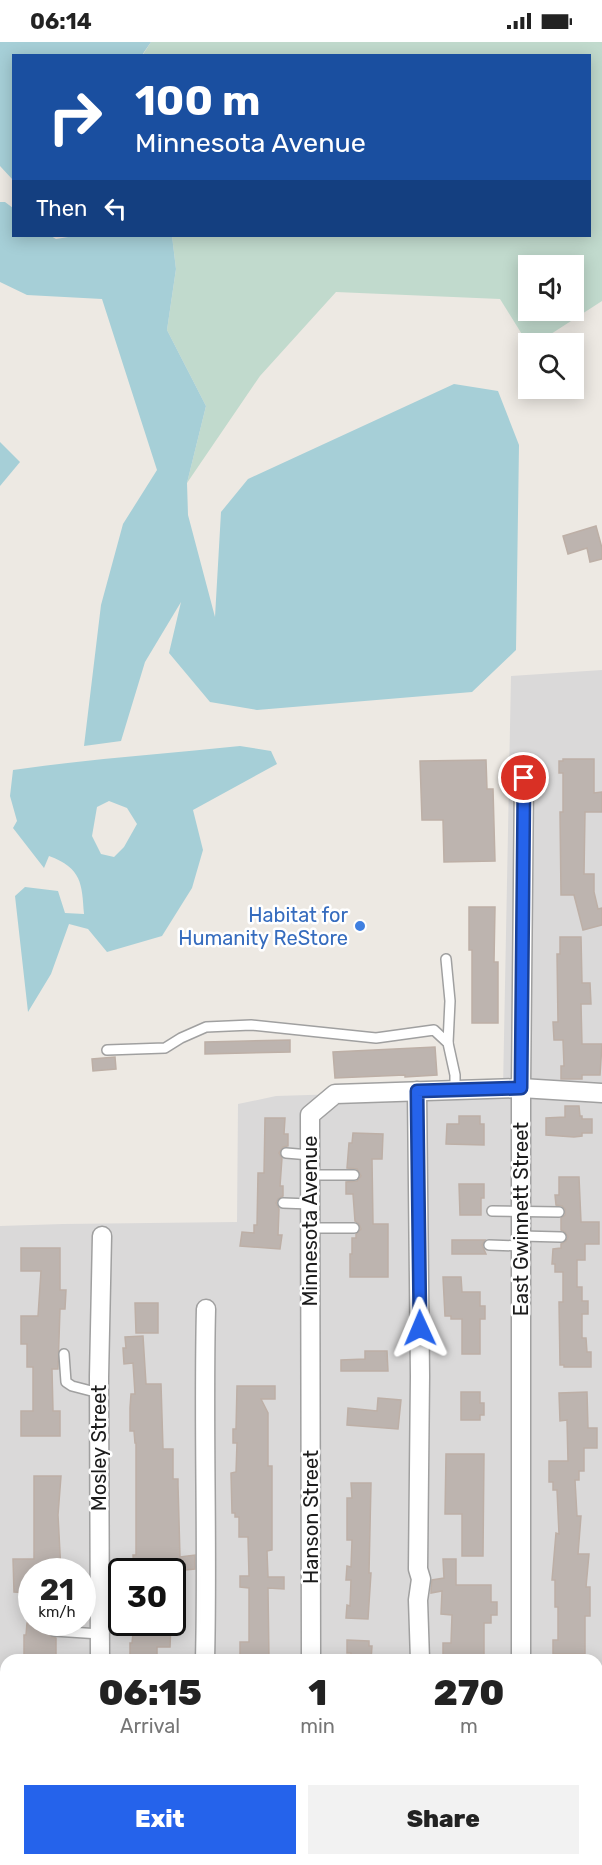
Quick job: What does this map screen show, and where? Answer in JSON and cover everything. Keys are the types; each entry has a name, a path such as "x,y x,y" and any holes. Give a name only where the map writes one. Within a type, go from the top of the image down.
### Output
{"street":[{"name":"East Gwinnett Street","path":"521,1654 521,1088 524,778"},
{"name":"Minnesota Avenue","path":"311,1374 310,1116 335,1094 521,1088 602,1092"},
{"path":"417,1091 420,1654"},
{"name":"Mosley Street","path":"100,1654 99,1393 102,1236"},
{"path":"206,1309 204,1496 207,1555 206,1654"},
{"name":"Hanson Street","path":"311,1374 311,1654"}],"lane":[{"path":"446,959 450,1001 448,1043 455,1075 455,1090"},
{"path":"107,1050 165,1048 206,1027 251,1026 376,1038 434,1030 448,1043"},
{"path":"286,1153 310,1155"},
{"path":"310,1175 354,1175"},
{"path":"283,1203 310,1204"},
{"path":"492,1210 559,1212"},
{"path":"310,1228 354,1228"},
{"path":"489,1245 561,1237"},
{"path":"64,1354 66,1383 99,1393"},
{"path":"96,1634 100,1634"}],"shaded area":[{"path":"602,670 602,1654 0,1654 0,1226 237,1222 238,1104 276,1096 503,1089 511,676"}],"green space":[{"path":"151,42 602,42 602,301 584,313 584,255 518,255 518,321 571,321 552,333 521,333 500,299 336,292 260,376 187,483 206,406 167,330 176,269 172,237 591,237 591,54 143,54"}],"water":[{"path":"0,42 151,42 143,54 12,54 12,179 0,166"},
{"path":"0,202 5,202 12,207 12,237 53,237 56,239 172,237 176,269 167,330 206,406 187,483 188,515 215,617 221,512 248,479 454,384 498,391 519,445 516,650 472,692 257,710 210,702 169,653 181,602 145,662 121,741 84,746 101,605 123,524 157,470 102,299 27,295 0,282"},
{"path":"0,442 20,462 0,486"},
{"path":"240,746 271,751 277,764 193,810 203,850 192,888 162,936 107,952 88,929 69,924 51,974 28,1012 15,896 25,887 58,891 65,913 84,914 81,886 74,872 68,866 49,856 44,868 13,828 17,821 10,796 13,770","holes":["109,801 127,808 137,824 124,847 114,857 101,854 92,836 97,807"]}],"building":[{"path":"596,526 602,548 602,559 590,562 587,548 568,554 563,536"},
{"path":"594,759 594,793 602,792 602,812 585,812 584,874 594,874 594,892 598,909 602,908 602,925 583,930 574,895 561,895 560,812 563,812 563,773 559,773 559,761"},
{"path":"486,760 487,789 493,789 495,861 444,862 443,820 422,820 420,761"},
{"path":"469,907 495,907 494,962 498,962 498,1023 472,1023 472,950 469,950"},
{"path":"560,937 581,937 582,983 590,983 591,1004 581,1004 582,1044 602,1044 600,1075 582,1075 582,1079 561,1079 561,1066 564,1066 563,1040 554,1040 553,1022 558,1022 557,954 560,954"},
{"path":"290,1040 290,1052 205,1054 205,1042"},
{"path":"435,1047 437,1075 335,1078 333,1052"},
{"path":"115,1057 116,1069 93,1071 92,1059"},
{"path":"565,1106 579,1106 582,1119 592,1119 592,1133 582,1133 582,1136 574,1137 546,1135 546,1118 565,1117"},
{"path":"459,1116 480,1116 480,1124 484,1124 484,1145 446,1144 447,1124 459,1124"},
{"path":"265,1118 285,1118 284,1134 288,1134 288,1146 283,1147 279,1153 282,1158 280,1186 283,1186 283,1196 276,1203 279,1209 278,1235 282,1235 280,1249 240,1246 242,1232 254,1233 254,1225 257,1225 258,1173 264,1173"},
{"path":"353,1133 383,1134 382,1159 372,1159 373,1224 388,1224 388,1277 350,1277 352,1238 356,1238 356,1234 361,1229 355,1221 353,1194 346,1194 346,1182 357,1181 361,1176 357,1169 347,1168 349,1143 352,1143"},
{"path":"559,1177 579,1177 581,1222 599,1222 599,1244 585,1244 585,1260 577,1260 577,1287 582,1287 582,1301 588,1301 588,1314 582,1314 582,1338 586,1338 587,1352 591,1352 591,1367 560,1365 559,1302 563,1302 563,1272 555,1272 555,1264 552,1264 553,1249 561,1248 561,1244 568,1237 561,1230 561,1218 565,1215 565,1209 556,1205 555,1195 559,1195"},
{"path":"459,1184 484,1184 481,1215 460,1215"},
{"path":"452,1240 485,1240 482,1245 486,1254 452,1254"},
{"path":"21,1248 60,1248 60,1290 66,1290 65,1309 60,1309 58,1369 52,1369 53,1411 60,1411 60,1436 21,1436 21,1411 33,1411 33,1367 27,1367 27,1344 21,1344 21,1316 38,1316 41,1271 21,1271"},
{"path":"443,1277 461,1277 462,1292 480,1292 480,1306 485,1306 485,1319 480,1319 480,1354 462,1354 462,1319 451,1319 451,1316 445,1316"},
{"path":"135,1303 158,1303 158,1333 136,1333"},
{"path":"143,1336 146,1384 161,1384 163,1449 173,1449 173,1479 178,1479 180,1557 195,1555 195,1569 186,1570 186,1558 133,1558 133,1555 136,1555 136,1443 134,1431 130,1431 130,1408 131,1394 135,1394 133,1363 124,1364 125,1337"},
{"path":"365,1351 387,1351 388,1371 341,1371 341,1360 365,1359"},
{"path":"237,1386 275,1386 275,1399 261,1399 268,1413 268,1466 272,1466 272,1550 267,1551 268,1577 284,1577 284,1589 268,1588 269,1654 240,1654 240,1642 249,1642 249,1588 240,1587 240,1576 249,1576 248,1537 239,1537 239,1517 235,1517 235,1513 232,1513 231,1473 236,1472 237,1443 233,1443 233,1429 236,1429"},
{"path":"461,1392 480,1392 480,1403 484,1403 484,1415 480,1415 480,1420 461,1420"},
{"path":"587,1392 588,1428 597,1428 597,1448 584,1448 584,1471 579,1471 579,1480 575,1480 577,1516 581,1516 578,1554 589,1554 586,1587 590,1587 590,1616 585,1616 585,1654 553,1654 553,1640 558,1640 558,1607 555,1607 555,1580 552,1580 556,1533 559,1534 557,1490 553,1490 553,1482 549,1482 549,1461 568,1461 567,1420 560,1421 559,1393"},
{"path":"378,1398 401,1400 398,1429 347,1425 348,1408 377,1411"},
{"path":"446,1454 484,1454 483,1556 462,1556 462,1514 445,1514"},
{"path":"34,1476 61,1476 58,1515 60,1558 34,1558"},
{"path":"351,1483 371,1483 369,1573 371,1573 368,1619 346,1618 347,1605 350,1606 351,1580 346,1580 347,1566 351,1567 352,1540 347,1540 347,1498 352,1498"},
{"path":"13,1559 18,1559 18,1592 14,1592"},
{"path":"443,1559 456,1559 456,1585 491,1585 491,1602 497,1602 497,1615 491,1615 491,1623 484,1623 484,1654 443,1654 443,1643 451,1643 452,1615 441,1614 442,1591 431,1593 431,1589 432,1580 444,1578"},
{"path":"24,1636 56,1638 56,1654 24,1654"},
{"path":"133,1636 170,1636 170,1647 157,1647 157,1654 130,1654 130,1643 132,1643"},
{"path":"347,1640 369,1641 369,1646 372,1646 371,1654 347,1653"}],"place":[{"name":"Habitat for Humanity ReStore","path":"360,926"}],"route":[{"path":"420,1328 417,1091 521,1088 524,778"}]}
